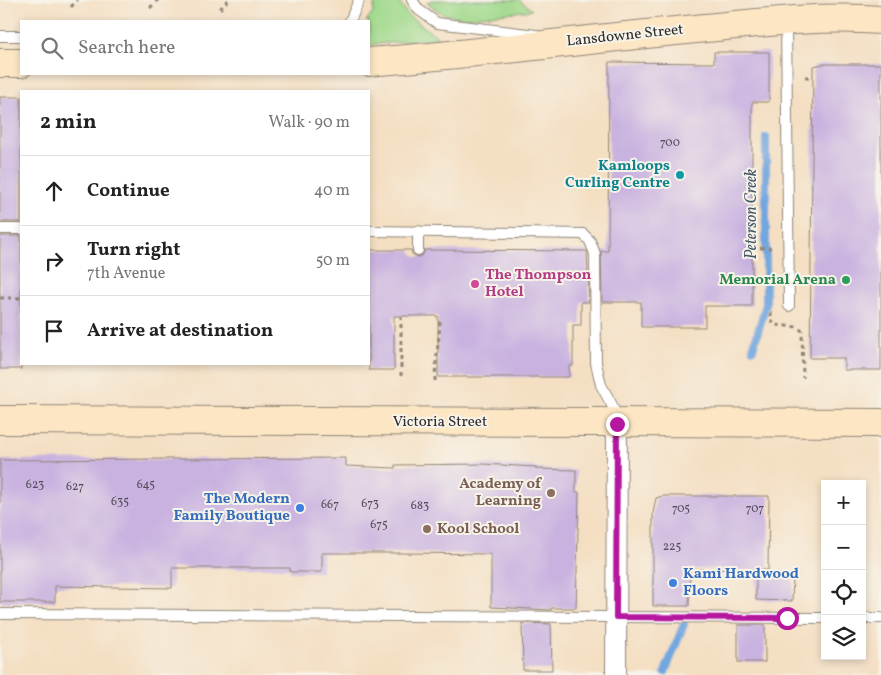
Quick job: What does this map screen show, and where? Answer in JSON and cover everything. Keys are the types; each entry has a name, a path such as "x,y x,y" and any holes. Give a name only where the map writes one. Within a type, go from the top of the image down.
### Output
{"street":[{"name":"Lansdowne Street","path":"370,62 786,20 881,20"},
{"path":"0,63 20,63"},
{"name":"Victoria Street","path":"0,420 881,424"},
{"path":"616,675 617,424"}],"lane":[{"path":"350,20 359,0"},
{"path":"412,0 419,10 437,23 579,40"},
{"path":"786,20 789,306"},
{"path":"0,36 20,36"},
{"path":"0,229 20,229"},
{"path":"370,231 584,234 590,241 595,254 596,363 601,385 613,407 617,424"},
{"path":"418,232 418,250"},
{"path":"0,614 821,618"},
{"path":"866,618 881,618"}],"path":[{"path":"71,8 77,0"},
{"path":"150,8 158,0"},
{"path":"220,9 228,0"},
{"path":"805,78 813,78"},
{"path":"752,248 767,248"},
{"path":"0,298 20,298"},
{"path":"401,316 401,380"},
{"path":"436,381 435,357 440,339 440,317"},
{"path":"779,326 798,327 802,331 803,378"}],"green space":[{"path":"375,0 397,0 409,16 439,38 370,45 370,20 367,20 373,13"},
{"path":"431,0 519,0 532,10 465,18 443,14 427,3"}],"building":[{"name":"Kamloops Curling Centre","path":"714,52 769,52 769,102 752,102 752,306 705,306 705,327 641,327 641,302 602,302 601,251 608,251 609,62 714,63"},
{"name":"Memorial Arena","path":"823,64 881,64 881,370 844,370 844,358 810,358 813,66"},
{"path":"0,97 20,97 20,222 0,222"},
{"path":"0,236 20,236 21,369 0,369"},
{"name":"The Thompson Hotel","path":"370,250 411,250 412,254 418,257 422,256 425,250 587,251 589,302 581,302 581,325 573,325 573,366 569,366 569,377 438,377 438,316 394,316 394,370 369,370"},
{"path":"346,458 346,466 395,468 395,465 483,464 536,467 536,469 576,470 576,492 579,492 576,608 551,608 551,610 491,607 491,554 406,553 322,553 322,572 290,572 290,568 172,568 172,588 55,586 55,602 0,602 0,460"},
{"path":"663,496 769,496 768,570 690,569 689,606 653,606 653,513 656,498"},
{"path":"756,576 793,576 792,601 756,600"},
{"path":"522,623 551,624 552,670 523,670"},
{"path":"738,625 765,625 765,662 738,662"}],"waterway":[{"name":"Peterson Creek","path":"753,349 766,304 766,137"},
{"name":"Peterson Creek","path":"665,672 684,624"}],"place":[{"name":"Kamloops Curling Centre","path":"680,175"},
{"name":"Memorial Arena","path":"846,280"},
{"name":"The Thompson Hotel","path":"475,284"},
{"name":"Academy of Learning","path":"551,493"},
{"name":"The Modern Family Boutique","path":"300,508"},
{"name":"Kool School","path":"427,529"},
{"name":"Kami Hardwood Floors","path":"673,583"}],"route":[{"path":"617,424 616,617 787,618"}]}
